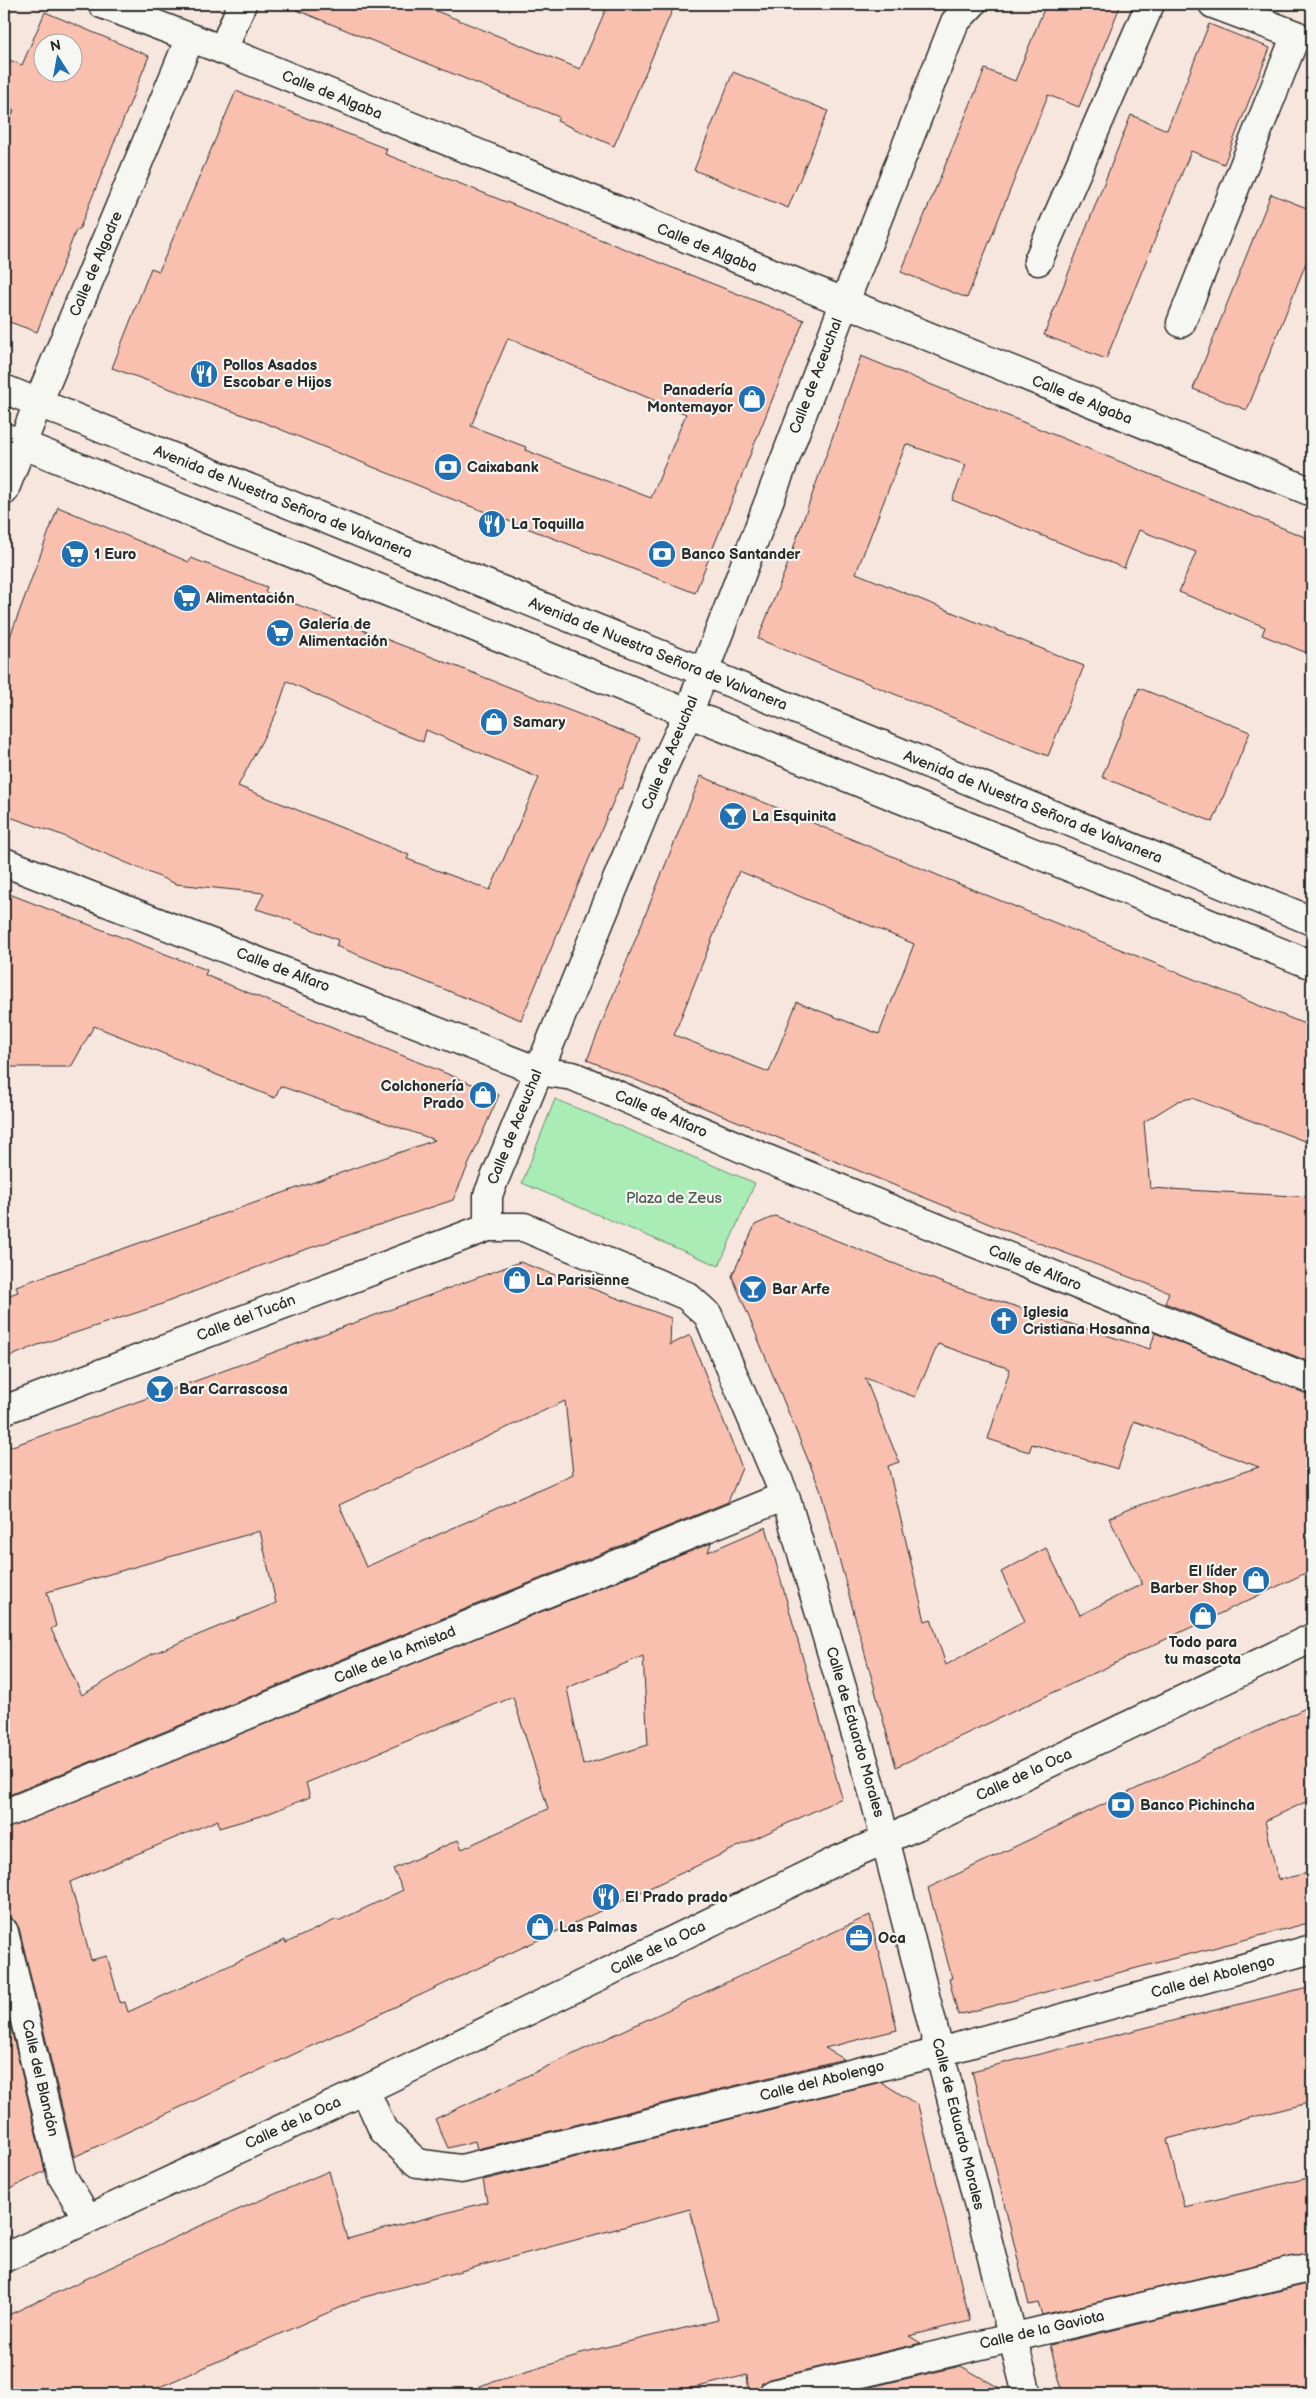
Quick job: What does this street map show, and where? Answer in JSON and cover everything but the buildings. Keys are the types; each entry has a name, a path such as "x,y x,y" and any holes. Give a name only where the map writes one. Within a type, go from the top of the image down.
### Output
{"street":[{"name":"Calle de Algaba","path":"102,4 223,50 844,304 1312,492"},
{"path":"223,50 242,4"},
{"name":"Calle de Aceuchal","path":"488,1227 488,1195 661,772 688,714 844,304 955,22 972,4"},
{"path":"1038,261 1150,4"},
{"path":"1181,324 1304,40 1213,4"},
{"name":"Calle de Algodre","path":"4,491 13,441 38,403 190,38"},
{"name":"Avenida de Nuestra Señora de Valvanera","path":"4,389 704,672 1312,921"},
{"path":"13,441 1312,965"},
{"name":"Calle de Alfaro","path":"4,862 538,1070 573,1076 765,1158 1312,1380"},
{"name":"Calle del Tucán","path":"4,1410 488,1227"},
{"name":"Calle de Eduardo Morales","path":"488,1227 524,1227 687,1296 708,1314 785,1496 886,1839 1026,2394"},
{"name":"Calle de la Amistad","path":"4,1814 785,1496"},
{"name":"Calle de la Oca","path":"4,2258 365,2090 838,1860 1312,1638"},
{"name":"Calle del Blandón","path":"4,1932 62,2176 88,2219"},
{"name":"Calle del Abolengo","path":"365,2090 383,2130 417,2163 462,2169 940,2052 1312,1950"},
{"name":"Calle de la Gaviota","path":"773,2394 1312,2267"}],"green space":[{"name":"Plaza de Zeus","path":"555,1099 755,1183 719,1266 522,1183"}],"place":[{"name":"Pollos Asados Escobar e Hijos","path":"204,374"},
{"name":"Panadería Montemayor","path":"752,399"},
{"name":"Caixabank","path":"448,467"},
{"name":"La Toquilla","path":"492,524"},
{"name":"1 Euro","path":"75,554"},
{"name":"Banco Santander","path":"662,554"},
{"name":"Alimentación","path":"187,598"},
{"name":"Galería de Alimentación","path":"280,633"},
{"name":"Samary","path":"494,722"},
{"name":"La Esquinita","path":"733,816"},
{"name":"Colchonería Prado","path":"483,1095"},
{"name":"La Parisienne","path":"517,1280"},
{"name":"Bar Arfe","path":"753,1289"},
{"name":"Iglesia Cristiana Hosanna","path":"1004,1321"},
{"name":"Bar Carrascosa","path":"160,1389"},
{"name":"El líder Barber Shop","path":"1256,1580"},
{"name":"Todo para tu mascota","path":"1203,1616"},
{"name":"Banco Pichincha","path":"1121,1805"},
{"name":"El Prado prado","path":"606,1897"},
{"name":"Las Palmas","path":"540,1927"},
{"name":"Oca","path":"859,1938"}]}
